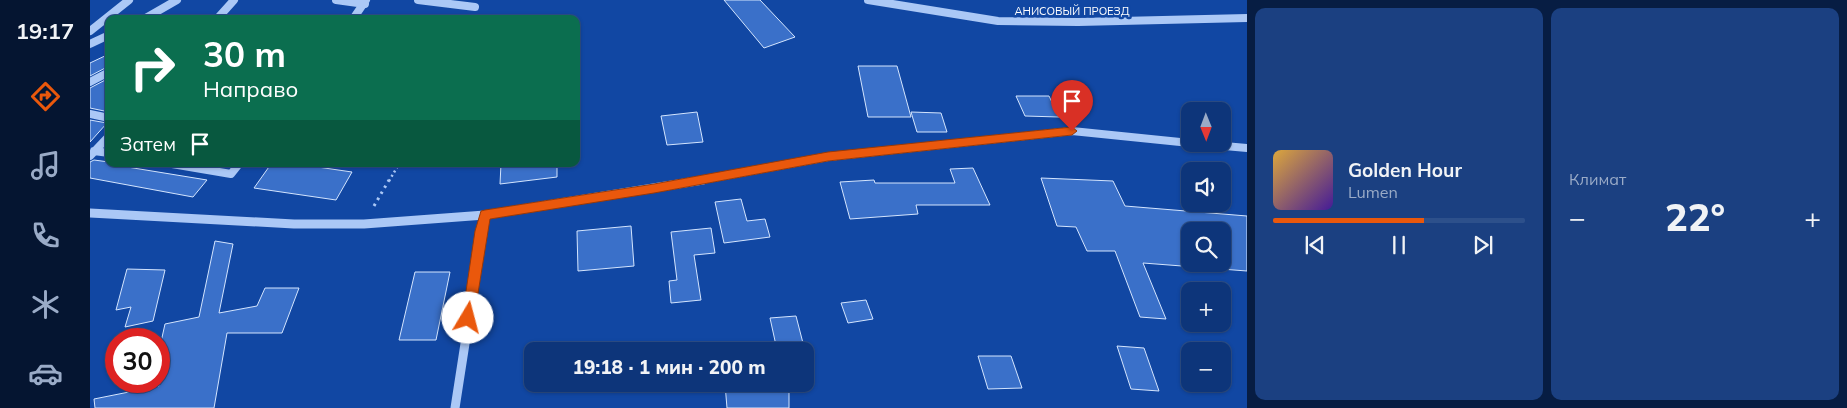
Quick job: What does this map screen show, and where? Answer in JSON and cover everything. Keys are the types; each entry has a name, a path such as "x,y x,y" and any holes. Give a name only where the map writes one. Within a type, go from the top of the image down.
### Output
{"street":[{"path":"111,15 129,0"},
{"path":"151,15 177,0"},
{"path":"221,15 234,0"},
{"path":"336,0 366,2"},
{"name":"АНИСОВЫЙ ПРОЕЗД","path":"868,0 998,21 1078,22 1247,18"},
{"path":"356,15 366,2"},
{"path":"90,32 105,20"},
{"path":"90,44 105,38"},
{"path":"90,114 105,117"},
{"path":"90,213 294,224 364,224 485,215 654,189 828,157 1072,131 1181,141"},
{"path":"92,153 105,140"},
{"path":"1231,147 1247,148"},
{"path":"190,167 231,174 236,167"},
{"path":"455,408 478,248 485,215"}],"lane":[{"path":"418,0 475,6"},
{"path":"90,82 105,74"},
{"path":"92,153 105,153"}],"path":[{"path":"364,224 397,167"}],"building":[{"path":"724,0 760,0 795,37 764,48"},
{"path":"105,56 105,68 90,76 90,63"},
{"path":"858,66 897,66 911,117 868,117"},
{"path":"105,80 105,111 90,108 90,88"},
{"path":"1016,96 1049,96 1059,117 1025,116"},
{"path":"697,112 703,142 667,145 661,116"},
{"path":"911,112 941,113 947,132 917,132"},
{"path":"90,120 105,123 105,125 90,142"},
{"path":"94,160 105,161 105,167 127,167 207,180 193,197 90,178 90,162"},
{"path":"269,167 318,167 352,172 336,200 254,188"},
{"path":"501,167 557,167 557,177 500,184"},
{"path":"973,168 990,205 916,205 918,214 850,219 840,182 874,180 875,183 955,183 950,169"},
{"path":"1041,178 1113,181 1125,206 1247,216 1247,271 1231,270 1231,222 1181,222 1181,266 1143,263 1166,319 1140,317 1115,251 1087,251 1076,227 1057,226"},
{"path":"741,199 747,221 765,219 770,237 724,243 715,202"},
{"path":"631,226 634,266 578,271 577,231"},
{"path":"711,228 715,253 694,255 701,300 671,303 669,281 677,280 671,232"},
{"path":"215,241 233,244 219,313 257,306 265,288 299,288 282,333 227,333 214,408 95,408 94,399 124,393 170,393 170,328 164,328 165,324 199,317"},
{"path":"127,269 165,270 153,321 125,327 131,307 116,310"},
{"path":"415,272 450,272 436,340 399,340"},
{"path":"866,300 873,319 848,323 841,303"},
{"path":"796,316 803,342 775,342 770,318"},
{"path":"1117,346 1144,348 1159,391 1131,389"},
{"path":"978,356 1011,356 1022,388 988,389"},
{"path":"726,392 789,392 789,408 727,408"}],"route":[{"path":"468,318 485,215 654,189 828,157 1072,131"}]}
